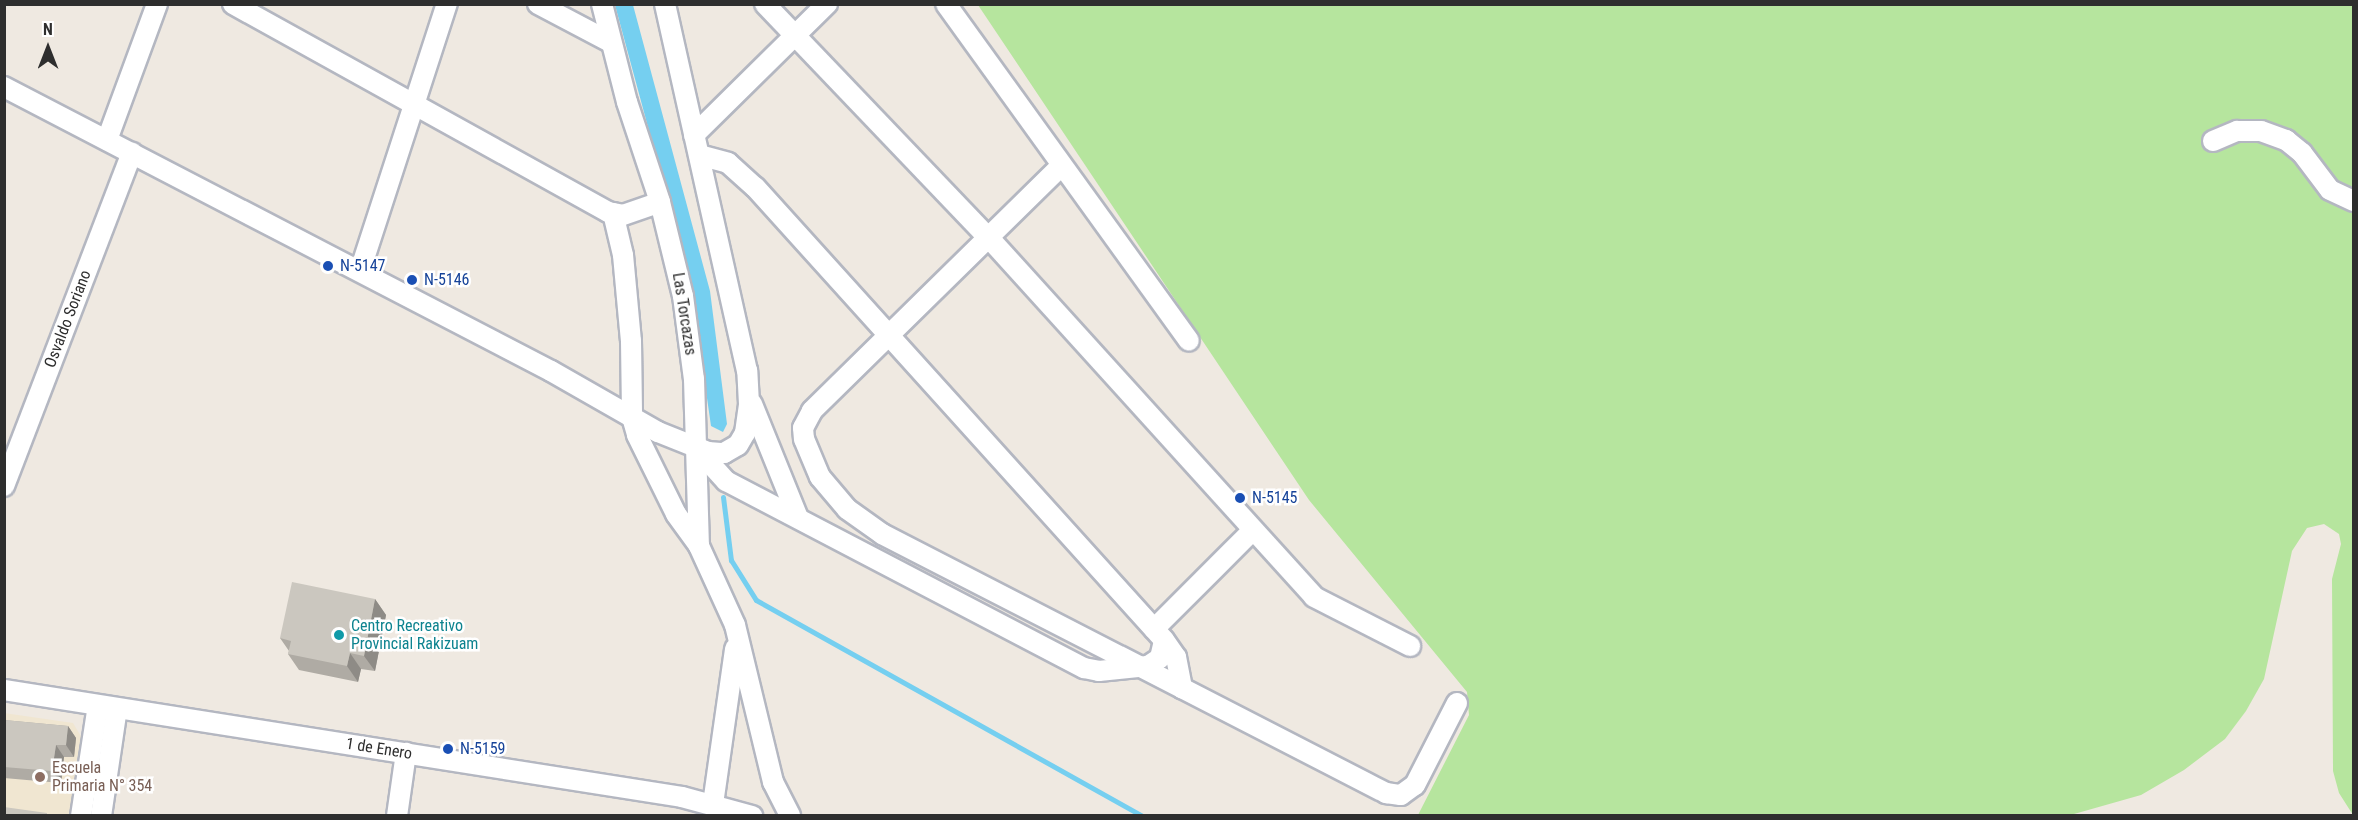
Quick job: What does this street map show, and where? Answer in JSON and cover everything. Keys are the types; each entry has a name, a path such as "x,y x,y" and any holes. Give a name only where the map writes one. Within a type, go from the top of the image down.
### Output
{"street":[{"path":"107,140 157,4"},
{"path":"233,4 613,213 623,215 660,202"},
{"path":"360,271 447,4"},
{"path":"538,4 559,10 610,42"},
{"name":"Las Torcazas","path":"602,4 610,42 660,202 690,338 699,546 735,625 773,782 790,816"},
{"path":"4,87 360,271 632,417 696,448 716,453 738,446 747,425 749,398 744,352 665,4"},
{"path":"765,4 989,238 1314,597 1410,646"},
{"path":"694,135 827,4"},
{"path":"946,4 1060,167 1189,341"},
{"path":"2213,141 2237,132 2261,131 2286,140 2302,153 2330,190 2354,201"},
{"name":"Osvaldo Soriano","path":"4,486 132,153"},
{"path":"699,155 728,163 747,178 1159,634 1176,657 1182,688"},
{"path":"1060,167 806,419 807,450 832,493 882,534 1393,795 1409,792 1415,785 1457,703"},
{"path":"613,213 624,266 631,341 632,417 637,435 676,513 699,546"},
{"path":"749,398 798,518"},
{"path":"696,448 726,481 1084,668 1099,671 1142,667 1160,658 1159,634 1253,530"},
{"name":"Las Torcazas","path":"703,806 733,674 735,625"},
{"name":"1 de Enero","path":"4,690 406,753 752,816"},
{"path":"81,816 107,707"},
{"path":"100,816 107,707"},
{"path":"397,816 406,753"}],"shaded area":[{"name":"Escuela Primaria N° 354","path":"4,713 73,723 82,738 70,815 5,815"}],"green space":[{"path":"978,5 2353,5 2353,815 2339,793 2333,771 2332,579 2341,544 2339,534 2324,524 2307,528 2292,551 2264,679 2246,711 2225,739 2184,770 2141,795 2067,816 1418,815 1469,715 1467,692 1309,500"}],"water":[{"path":"615,5 633,5 710,291 727,424 723,432 711,426 691,286"}],"building":[{"name":"Centro Recreativo Provincial Rakizuam","path":"292,582 375,599 364,656 350,653 347,666 288,654 291,641 280,638"},
{"path":"4,720 68,726 66,745 56,745 52,771 4,767"},
{"path":"4,807 47,813 47,816 4,816"}],"waterway":[{"path":"723,497 731,560 756,600 1143,816"}],"place":[{"name":"N-5147","path":"328,266"},
{"name":"N-5146","path":"412,280"},
{"name":"N-5145","path":"1240,498"},
{"name":"Centro Recreativo Provincial Rakizuam","path":"339,635"},
{"name":"N-5159","path":"448,749"},
{"name":"Escuela Primaria N° 354","path":"40,777"}]}
